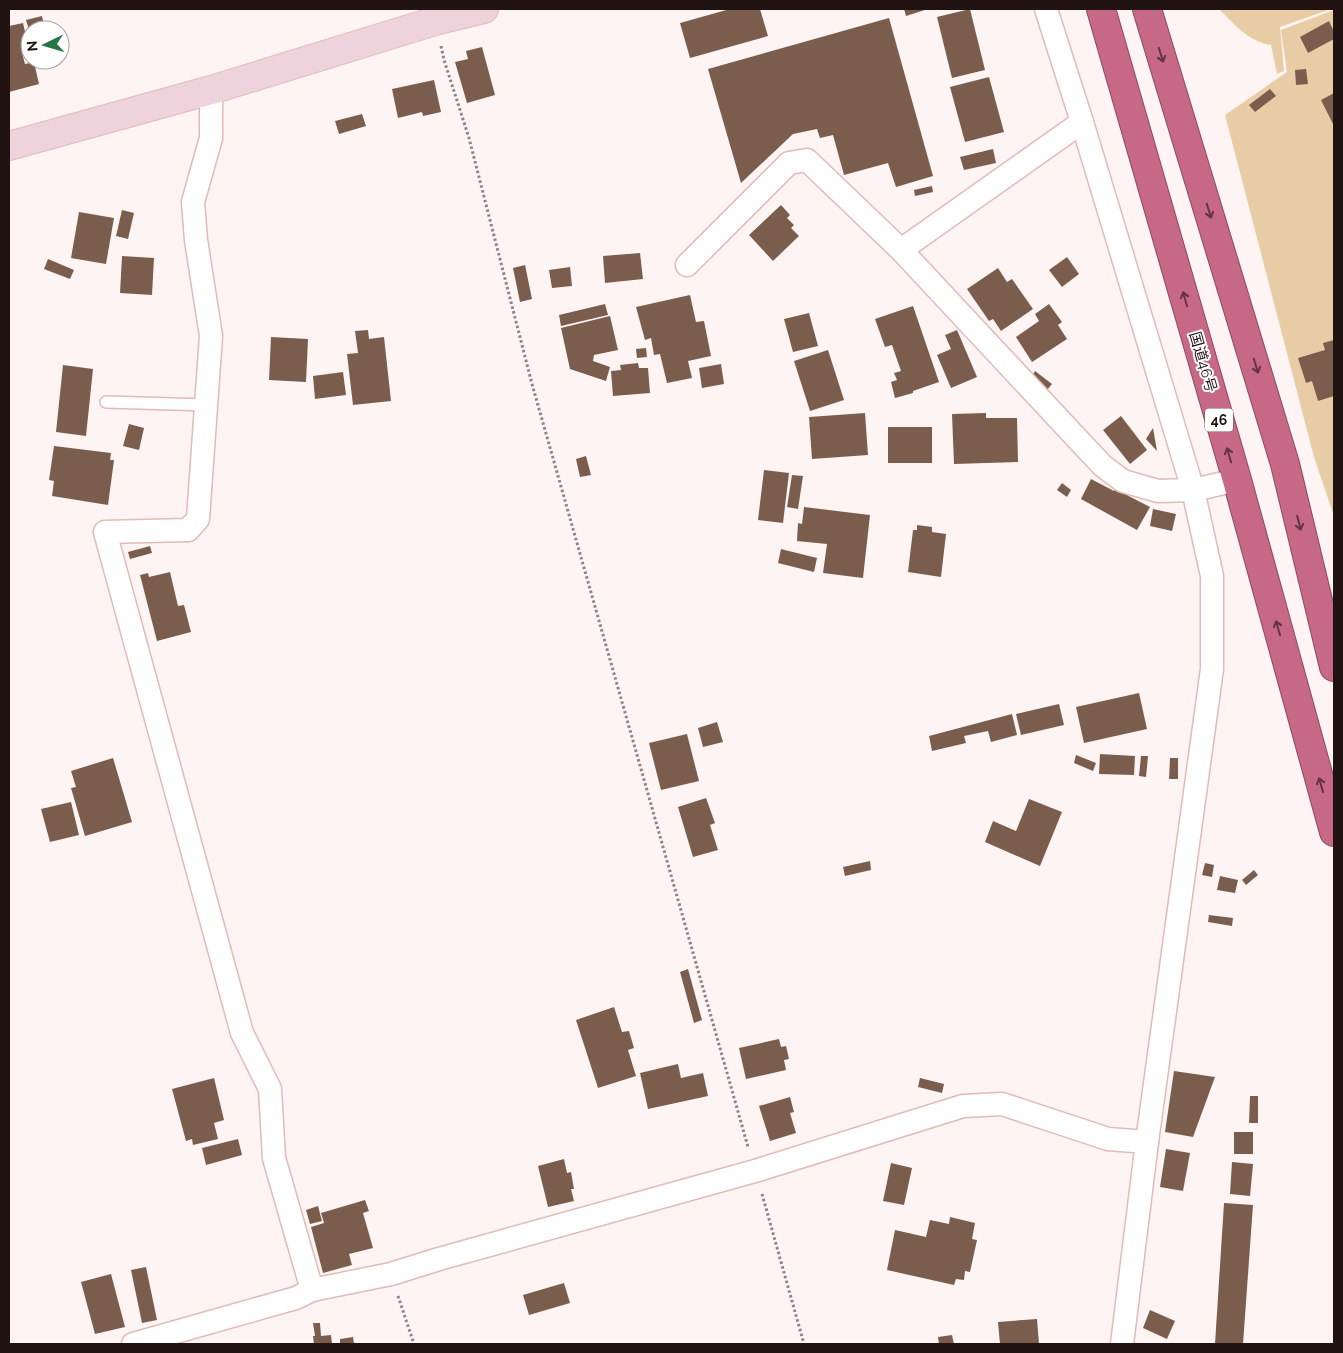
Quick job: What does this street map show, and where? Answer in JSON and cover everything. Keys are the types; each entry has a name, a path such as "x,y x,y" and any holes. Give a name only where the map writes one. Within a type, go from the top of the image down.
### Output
{"highway":[{"name":"国道46号","path":"1101,9 1236,480 1334,832"},
{"path":"1147,9 1285,464 1334,666"}],"street":[{"path":"9,146 211,90 435,21 484,9"},
{"path":"1046,9 1193,490 1212,576 1212,669 1147,1142 1122,1344"},
{"path":"211,90 211,138 193,202 196,240 211,336 198,519 188,530 105,532 242,1033 270,1089 274,1158 312,1290"},
{"path":"901,250 1082,122"},
{"path":"686,265 789,163 806,160 901,250 1104,466 1123,480 1158,491 1193,490 1236,480"},
{"path":"133,1344 296,1298 312,1290 391,1274 755,1170 963,1106 1002,1104 1108,1139 1147,1142"}],"lane":[{"path":"106,402 207,405"}],"path":[{"path":"435,21 444,60 469,138 532,384 804,1344"},
{"path":"391,1274 414,1344"}],"shaded area":[{"path":"1219,9 1331,9 1280,27 1284,71 1277,74 1271,45 1249,36"},
{"path":"1334,10 1334,516 1314,457 1225,115 1287,72 1281,30"}],"building":[{"path":"730,9 760,9 768,36 690,58 680,23"},
{"path":"904,9 928,9 906,16"},
{"path":"970,9 985,70 952,78 937,17"},
{"path":"42,16 43,20 26,20"},
{"path":"889,18 933,176 896,187 888,163 844,175 833,135 820,138 817,129 793,134 741,183 708,69"},
{"path":"1329,21 1334,32 1334,39 1308,53 1300,37"},
{"path":"20,24 20,70 36,70 39,84 9,92 9,26"},
{"path":"482,47 495,95 467,103 455,62 468,59 466,51"},
{"path":"1306,69 1308,84 1296,85 1295,70"},
{"path":"989,77 1004,132 965,142 950,87"},
{"path":"434,80 441,112 423,116 422,112 398,118 392,89"},
{"path":"1270,89 1276,96 1255,112 1249,105"},
{"path":"1334,93 1334,126 1321,100"},
{"path":"362,114 366,126 339,134 335,121"},
{"path":"993,149 996,163 964,170 960,157"},
{"path":"932,186 933,192 915,196 914,190"},
{"path":"781,205 790,215 787,218 794,225 791,228 799,236 773,261 749,235"},
{"path":"122,210 134,213 128,239 116,236"},
{"path":"79,212 114,218 106,264 71,258"},
{"path":"640,253 643,279 605,283 603,256"},
{"path":"122,256 154,258 152,295 120,293"},
{"path":"1067,257 1079,274 1062,287 1049,270"},
{"path":"48,259 74,270 70,279 44,269"},
{"path":"525,265 532,299 520,302 513,268"},
{"path":"570,267 572,286 552,288 549,270"},
{"path":"998,268 1007,282 1012,279 1033,309 1001,331 993,319 989,321 967,289"},
{"path":"690,295 696,322 704,321 711,356 688,361 692,378 667,383 660,354 654,355 651,338 645,340 636,307"},
{"path":"605,304 608,315 561,326 559,315"},
{"path":"1049,304 1062,322 1058,325 1067,339 1032,362 1016,337 1039,321 1035,314"},
{"path":"913,306 939,382 895,398 891,382 897,380 894,373 901,371 892,345 885,347 875,319"},
{"path":"809,313 818,346 793,352 784,319"},
{"path":"610,316 618,350 594,355 593,361 610,367 606,381 570,369 561,328"},
{"path":"368,330 369,339 384,337 391,401 353,405 347,354 358,353 355,331"},
{"path":"957,330 977,377 951,388 937,355 951,349 945,335"},
{"path":"271,337 308,339 306,382 269,380"},
{"path":"1334,340 1334,396 1318,401 1312,381 1306,383 1298,358 1325,350 1323,343"},
{"path":"646,348 647,357 637,358 636,349"},
{"path":"828,350 844,400 810,411 794,361"},
{"path":"638,363 639,368 648,368 650,393 613,396 611,371 621,370 620,365"},
{"path":"721,364 724,384 702,388 699,368"},
{"path":"63,365 93,369 86,436 56,432"},
{"path":"1035,371 1052,384 1047,390 1031,377"},
{"path":"343,372 346,395 315,399 313,376"},
{"path":"865,413 868,455 812,459 809,417"},
{"path":"986,413 986,418 1017,418 1018,462 954,464 952,414"},
{"path":"1121,416 1147,450 1130,464 1103,430"},
{"path":"129,424 144,428 139,450 123,446"},
{"path":"888,427 932,427 932,463 888,463"},
{"path":"1153,428 1157,451 1146,439"},
{"path":"54,446 111,453 110,460 114,460 108,505 52,496 54,481 49,480"},
{"path":"586,456 591,475 580,477 576,459"},
{"path":"764,470 789,473 783,523 758,520"},
{"path":"792,475 803,476 798,509 787,507"},
{"path":"1091,479 1150,507 1137,530 1081,499"},
{"path":"1062,483 1071,490 1067,497 1057,490"},
{"path":"804,507 870,515 863,578 823,573 827,544 797,541 798,523 802,524"},
{"path":"1153,509 1176,514 1172,531 1150,526"},
{"path":"917,525 932,527 932,532 946,534 941,577 908,572 913,530 917,530"},
{"path":"150,546 152,553 130,559 128,552"},
{"path":"781,549 817,558 814,572 778,563"},
{"path":"170,572 178,606 184,605 191,632 157,641 140,575 148,573 149,577"},
{"path":"1139,693 1147,729 1084,743 1076,707"},
{"path":"1059,704 1064,725 1021,735 1016,714"},
{"path":"1012,714 1017,735 991,742 988,731 964,736 966,743 932,751 929,736"},
{"path":"717,722 723,742 703,747 698,728"},
{"path":"687,734 699,781 661,790 649,743"},
{"path":"1100,754 1135,756 1134,775 1099,774"},
{"path":"1076,755 1096,763 1093,771 1074,763"},
{"path":"1141,756 1148,756 1146,777 1139,776"},
{"path":"113,758 132,822 85,836 71,788 76,787 71,771"},
{"path":"1170,758 1178,758 1178,779 1169,779"},
{"path":"706,798 715,823 710,825 718,850 693,857 678,807"},
{"path":"1029,799 1062,812 1040,866 985,842 993,821 1016,831"},
{"path":"71,802 79,835 50,842 41,809"},
{"path":"870,861 871,870 845,876 843,867"},
{"path":"1205,863 1214,865 1212,877 1202,875"},
{"path":"1254,870 1258,875 1246,885 1242,880"},
{"path":"1220,876 1238,880 1235,893 1217,890"},
{"path":"1209,915 1233,918 1232,926 1208,922"},
{"path":"688,969 702,1020 694,1023 680,972"},
{"path":"614,1007 622,1032 629,1031 634,1048 628,1050 636,1076 598,1088 576,1020"},
{"path":"779,1039 781,1047 786,1046 789,1059 784,1060 786,1070 746,1079 739,1048"},
{"path":"678,1064 681,1078 703,1073 708,1096 648,1109 640,1073"},
{"path":"1174,1071 1215,1077 1193,1137 1165,1132"},
{"path":"214,1078 224,1120 214,1123 218,1139 193,1145 192,1139 186,1141 172,1089"},
{"path":"920,1078 944,1084 942,1093 918,1087"},
{"path":"1250,1096 1258,1096 1258,1123 1249,1123"},
{"path":"790,1097 794,1112 790,1113 796,1133 770,1141 759,1106"},
{"path":"1234,1132 1253,1132 1253,1154 1234,1154"},
{"path":"238,1139 242,1155 206,1165 202,1148"},
{"path":"1166,1149 1190,1153 1183,1191 1160,1187"},
{"path":"564,1159 567,1173 571,1172 574,1189 571,1189 574,1201 548,1207 538,1166"},
{"path":"1232,1162 1253,1164 1250,1196 1230,1194"},
{"path":"891,1163 912,1168 904,1205 883,1201"},
{"path":"365,1200 369,1211 363,1213 373,1248 349,1254 352,1265 323,1273 311,1227 324,1223 321,1213"},
{"path":"1224,1203 1253,1205 1243,1344 1215,1344"},
{"path":"318,1206 322,1221 310,1224 306,1210"},
{"path":"950,1217 975,1223 972,1239 977,1240 970,1272 965,1271 964,1280 956,1279 954,1285 887,1270 895,1230 926,1237 930,1220 949,1224"},
{"path":"146,1267 157,1320 142,1323 131,1270"},
{"path":"111,1274 125,1327 95,1334 81,1282"},
{"path":"564,1283 570,1303 529,1315 523,1295"},
{"path":"1150,1310 1175,1321 1167,1339 1143,1328"},
{"path":"1037,1319 1039,1344 1000,1344 998,1322"},
{"path":"313,1323 320,1323 321,1336 331,1335 332,1344 314,1344"},
{"path":"952,1335 954,1344 939,1344 938,1337"},
{"path":"353,1337 354,1344 340,1344 340,1339"}]}
